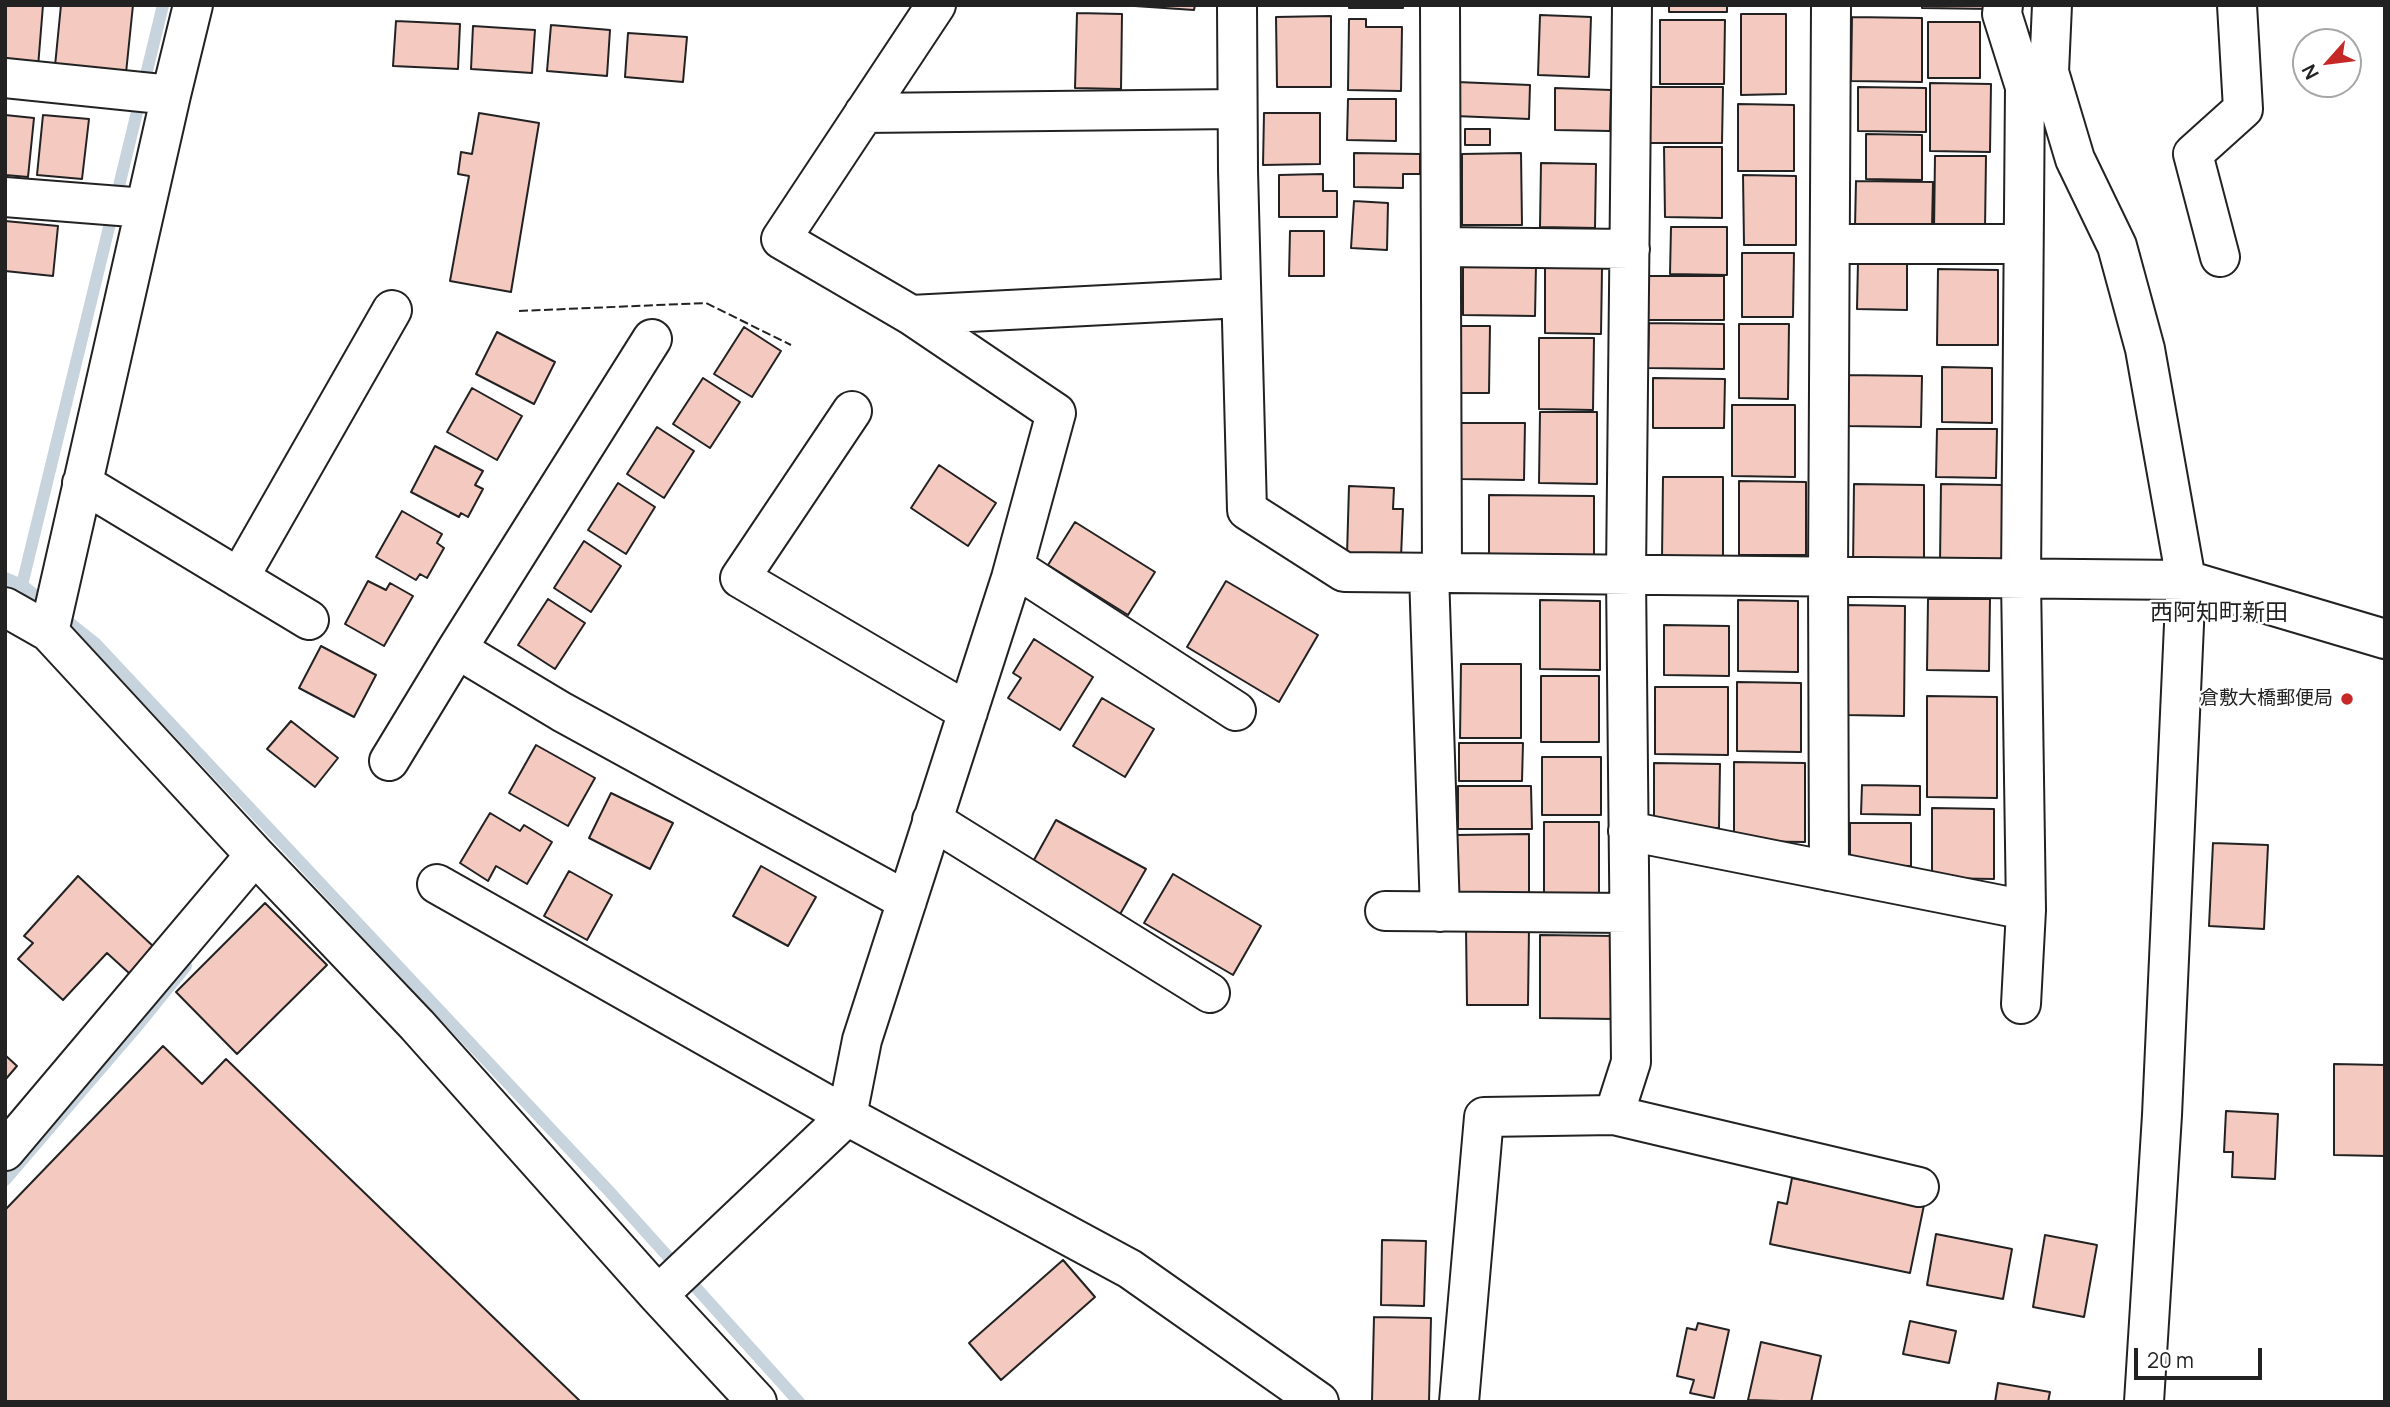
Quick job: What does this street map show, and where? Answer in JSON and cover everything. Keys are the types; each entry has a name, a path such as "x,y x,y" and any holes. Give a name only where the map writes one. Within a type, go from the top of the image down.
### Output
{"street":[{"path":"49,630 169,95 193,5"},
{"path":"674,1279 846,1115 862,1040 1014,567 1056,413 911,315 781,239 936,5"},
{"path":"1237,5 1247,510 1344,572 2186,580 2385,639"},
{"path":"1440,5 1441,247 1435,574 1440,912"},
{"path":"1614,1115 1631,1062 1626,575 1632,5"},
{"path":"1829,871 1832,5"},
{"path":"2003,5 2002,14 2025,87 2021,579 2026,910 2021,1004"},
{"path":"2052,5 2049,72 2076,159 2117,246 2145,349 2186,580 2162,1115 2144,1402"},
{"path":"2220,257 2193,154 2242,109 2237,5"},
{"path":"5,78 169,95"},
{"path":"864,113 1237,109"},
{"path":"5,197 144,208"},
{"path":"1830,244 2023,244"},
{"path":"1441,247 1630,249"},
{"path":"911,315 1241,298"},
{"path":"239,578 392,310"},
{"path":"389,761 652,339"},
{"path":"852,411 740,578 968,712"},
{"path":"82,483 309,620"},
{"path":"1014,567 1236,711"},
{"path":"5,607 49,630 255,855 417,1025 674,1279 757,1402"},
{"path":"457,649 562,712 907,901"},
{"path":"932,820 1210,993"},
{"path":"1629,831 2026,910"},
{"path":"5,1151 255,855"},
{"path":"437,884 846,1115 1130,1269 1319,1402"},
{"path":"1385,911 1629,914"},
{"path":"1459,1402 1484,1117 1614,1115 1919,1187"}],"building":[{"path":"5,5 43,5 38,67 5,64"},
{"path":"61,5 133,5 126,73 55,66"},
{"path":"1120,5 1195,5 1194,10"},
{"path":"1349,5 1403,5 1403,8 1349,8"},
{"path":"1669,5 1727,5 1727,12 1669,12"},
{"path":"1922,5 1993,5 1993,9 1922,8"},
{"path":"1077,13 1122,14 1121,89 1075,88"},
{"path":"1741,14 1786,14 1786,94 1741,95"},
{"path":"1540,15 1591,17 1589,77 1538,75"},
{"path":"1331,16 1331,87 1277,87 1276,17"},
{"path":"1852,17 1922,18 1922,82 1851,81"},
{"path":"1349,19 1366,19 1366,27 1402,27 1401,91 1348,90"},
{"path":"1660,20 1725,20 1724,84 1660,84"},
{"path":"396,21 460,24 458,69 393,66"},
{"path":"1928,22 1980,22 1980,78 1928,78"},
{"path":"551,25 610,30 607,76 547,71"},
{"path":"473,26 535,30 532,73 471,69"},
{"path":"628,33 687,37 683,82 625,77"},
{"path":"1457,82 1530,85 1529,119 1455,116"},
{"path":"1930,83 1991,84 1990,152 1930,151"},
{"path":"1647,87 1723,87 1722,143 1647,143"},
{"path":"1858,87 1926,88 1926,132 1858,131"},
{"path":"1555,88 1611,90 1610,131 1555,130"},
{"path":"1348,99 1396,99 1396,141 1347,140"},
{"path":"1738,104 1794,105 1794,171 1738,171"},
{"path":"479,113 539,123 511,292 450,281 469,176 458,174 461,152 472,154"},
{"path":"1264,113 1320,113 1320,164 1263,165"},
{"path":"5,115 34,118 28,177 5,175"},
{"path":"43,115 89,119 82,179 37,175"},
{"path":"1465,129 1490,129 1490,145 1465,145"},
{"path":"1866,134 1922,135 1922,180 1866,179"},
{"path":"1664,147 1722,147 1722,218 1665,217"},
{"path":"1354,153 1420,154 1420,174 1403,174 1403,188 1354,187"},
{"path":"1521,153 1522,225 1462,225 1462,154"},
{"path":"1935,156 1986,156 1985,230 1934,230"},
{"path":"1541,163 1596,164 1595,228 1540,227"},
{"path":"1323,174 1323,191 1337,191 1337,217 1279,217 1279,175"},
{"path":"1743,175 1796,176 1796,245 1744,245"},
{"path":"1856,181 1933,182 1932,228 1855,227"},
{"path":"1354,201 1388,203 1387,250 1351,248"},
{"path":"5,221 58,226 53,276 5,271"},
{"path":"1671,227 1727,227 1727,275 1670,274"},
{"path":"1290,231 1324,231 1324,276 1289,276"},
{"path":"1742,253 1794,253 1793,317 1742,317"},
{"path":"1858,261 1907,262 1907,310 1857,309"},
{"path":"1463,265 1536,265 1535,316 1463,315"},
{"path":"1545,268 1602,268 1601,334 1545,333"},
{"path":"1938,269 1998,270 1998,345 1937,345"},
{"path":"1647,276 1724,276 1724,320 1647,320"},
{"path":"1649,323 1724,324 1724,369 1648,368"},
{"path":"1739,324 1789,324 1788,399 1739,398"},
{"path":"1451,326 1490,326 1489,393 1451,393"},
{"path":"744,327 781,351 752,397 714,374"},
{"path":"497,332 555,362 534,404 476,374"},
{"path":"1539,338 1594,338 1593,410 1539,409"},
{"path":"1942,367 1992,368 1992,423 1942,422"},
{"path":"1845,375 1922,376 1921,427 1844,426"},
{"path":"703,378 740,402 710,448 673,424"},
{"path":"1653,378 1725,379 1724,428 1653,428"},
{"path":"472,388 522,416 497,460 447,432"},
{"path":"1732,405 1795,405 1795,477 1732,476"},
{"path":"1540,412 1597,412 1597,484 1539,483"},
{"path":"1460,423 1525,423 1524,480 1460,479"},
{"path":"657,427 694,451 664,498 627,474"},
{"path":"1937,429 1997,429 1996,478 1936,477"},
{"path":"435,446 483,471 475,485 483,489 468,517 461,513 459,517 411,492"},
{"path":"939,465 996,503 968,546 911,508"},
{"path":"1663,477 1723,477 1723,558 1662,558"},
{"path":"1739,481 1806,482 1806,555 1739,555"},
{"path":"618,483 655,507 626,554 588,530"},
{"path":"1854,484 1924,485 1924,567 1853,566"},
{"path":"1941,484 2002,485 2002,562 1940,562"},
{"path":"1349,486 1394,488 1393,509 1403,509 1401,557 1347,555"},
{"path":"1489,495 1594,496 1594,557 1489,557"},
{"path":"402,511 442,534 437,543 444,548 427,578 420,574 416,580 376,557"},
{"path":"1075,522 1155,572 1128,615 1048,565"},
{"path":"584,541 621,566 591,612 554,588"},
{"path":"368,581 386,590 390,583 413,596 384,646 345,624"},
{"path":"1226,581 1318,635 1279,702 1187,647"},
{"path":"548,599 585,623 555,669 518,645"},
{"path":"1928,599 1990,599 1989,671 1927,670"},
{"path":"1540,600 1600,601 1600,670 1540,669"},
{"path":"1738,600 1798,601 1798,672 1738,671"},
{"path":"1847,605 1905,606 1904,716 1845,715"},
{"path":"1664,625 1729,626 1729,676 1664,675"},
{"path":"1034,639 1093,677 1060,730 1008,698 1021,678 1013,673"},
{"path":"321,646 376,675 354,717 299,688"},
{"path":"1461,664 1521,664 1521,738 1460,738"},
{"path":"1541,676 1599,676 1599,742 1541,742"},
{"path":"1737,682 1801,683 1801,752 1737,751"},
{"path":"1655,687 1728,687 1728,755 1655,754"},
{"path":"1927,696 1997,697 1997,798 1927,797"},
{"path":"1102,698 1154,729 1125,777 1073,746"},
{"path":"291,721 338,758 315,787 267,749"},
{"path":"1459,743 1523,743 1522,781 1459,781"},
{"path":"536,745 595,778 568,826 509,793"},
{"path":"1542,757 1601,757 1601,815 1542,815"},
{"path":"1734,762 1805,763 1805,842 1734,841"},
{"path":"1654,763 1720,764 1719,828 1654,827"},
{"path":"1862,785 1920,786 1920,815 1861,814"},
{"path":"1458,786 1531,786 1532,829 1458,829"},
{"path":"611,793 673,823 650,869 589,838"},
{"path":"1932,808 1994,809 1994,879 1932,878"},
{"path":"490,813 520,831 524,825 552,842 527,884 496,866 488,881 460,863"},
{"path":"1056,820 1146,869 1119,916 1030,867"},
{"path":"1544,822 1599,822 1599,895 1544,894"},
{"path":"1850,823 1911,823 1911,866 1850,865"},
{"path":"1529,834 1529,900 1456,900 1456,835"},
{"path":"2213,843 2268,845 2264,929 2209,926"},
{"path":"761,866 816,897 788,946 733,916"},
{"path":"569,871 612,895 587,940 544,916"},
{"path":"1173,874 1261,926 1233,975 1144,923"},
{"path":"78,876 154,947 130,974 107,953 63,1000 18,959 33,943 24,936"},
{"path":"265,903 327,965 237,1054 176,992"},
{"path":"1466,928 1529,928 1528,1005 1467,1005"},
{"path":"1540,935 1615,936 1615,1019 1540,1018"},
{"path":"163,1046 202,1084 226,1059 581,1402 5,1402 5,1210"},
{"path":"5,1055 17,1066 5,1080"},
{"path":"2334,1064 2385,1065 2385,1156 2334,1155"},
{"path":"2226,1111 2278,1114 2275,1179 2232,1177 2233,1152 2224,1152"},
{"path":"1792,1178 1924,1205 1910,1273 1770,1244 1778,1202 1787,1204"},
{"path":"1936,1234 2012,1249 2003,1299 1927,1285"},
{"path":"2045,1235 2097,1245 2084,1317 2033,1307"},
{"path":"1382,1240 1426,1241 1424,1306 1381,1305"},
{"path":"1063,1260 1095,1297 1001,1380 969,1343"},
{"path":"1374,1317 1431,1318 1429,1402 1372,1401"},
{"path":"1910,1321 1956,1331 1949,1363 1903,1354"},
{"path":"1698,1323 1729,1330 1714,1398 1690,1393 1694,1380 1677,1376 1687,1328 1696,1330"},
{"path":"1761,1342 1821,1356 1811,1402 1748,1400"},
{"path":"1998,1383 2050,1392 2048,1402 1995,1402"}],"waterway":[{"path":"22,585 163,5"},
{"path":"5,578 22,585 96,644 608,1190 799,1402"},
{"path":"5,1180 186,966"}],"fence":[{"path":"519,311 706,303 791,345"}],"place":[{"name":"倉敷大橋郵便局","path":"2347,699"}],"district":[{"name":"西阿知町新田","path":"2219,614"}]}
